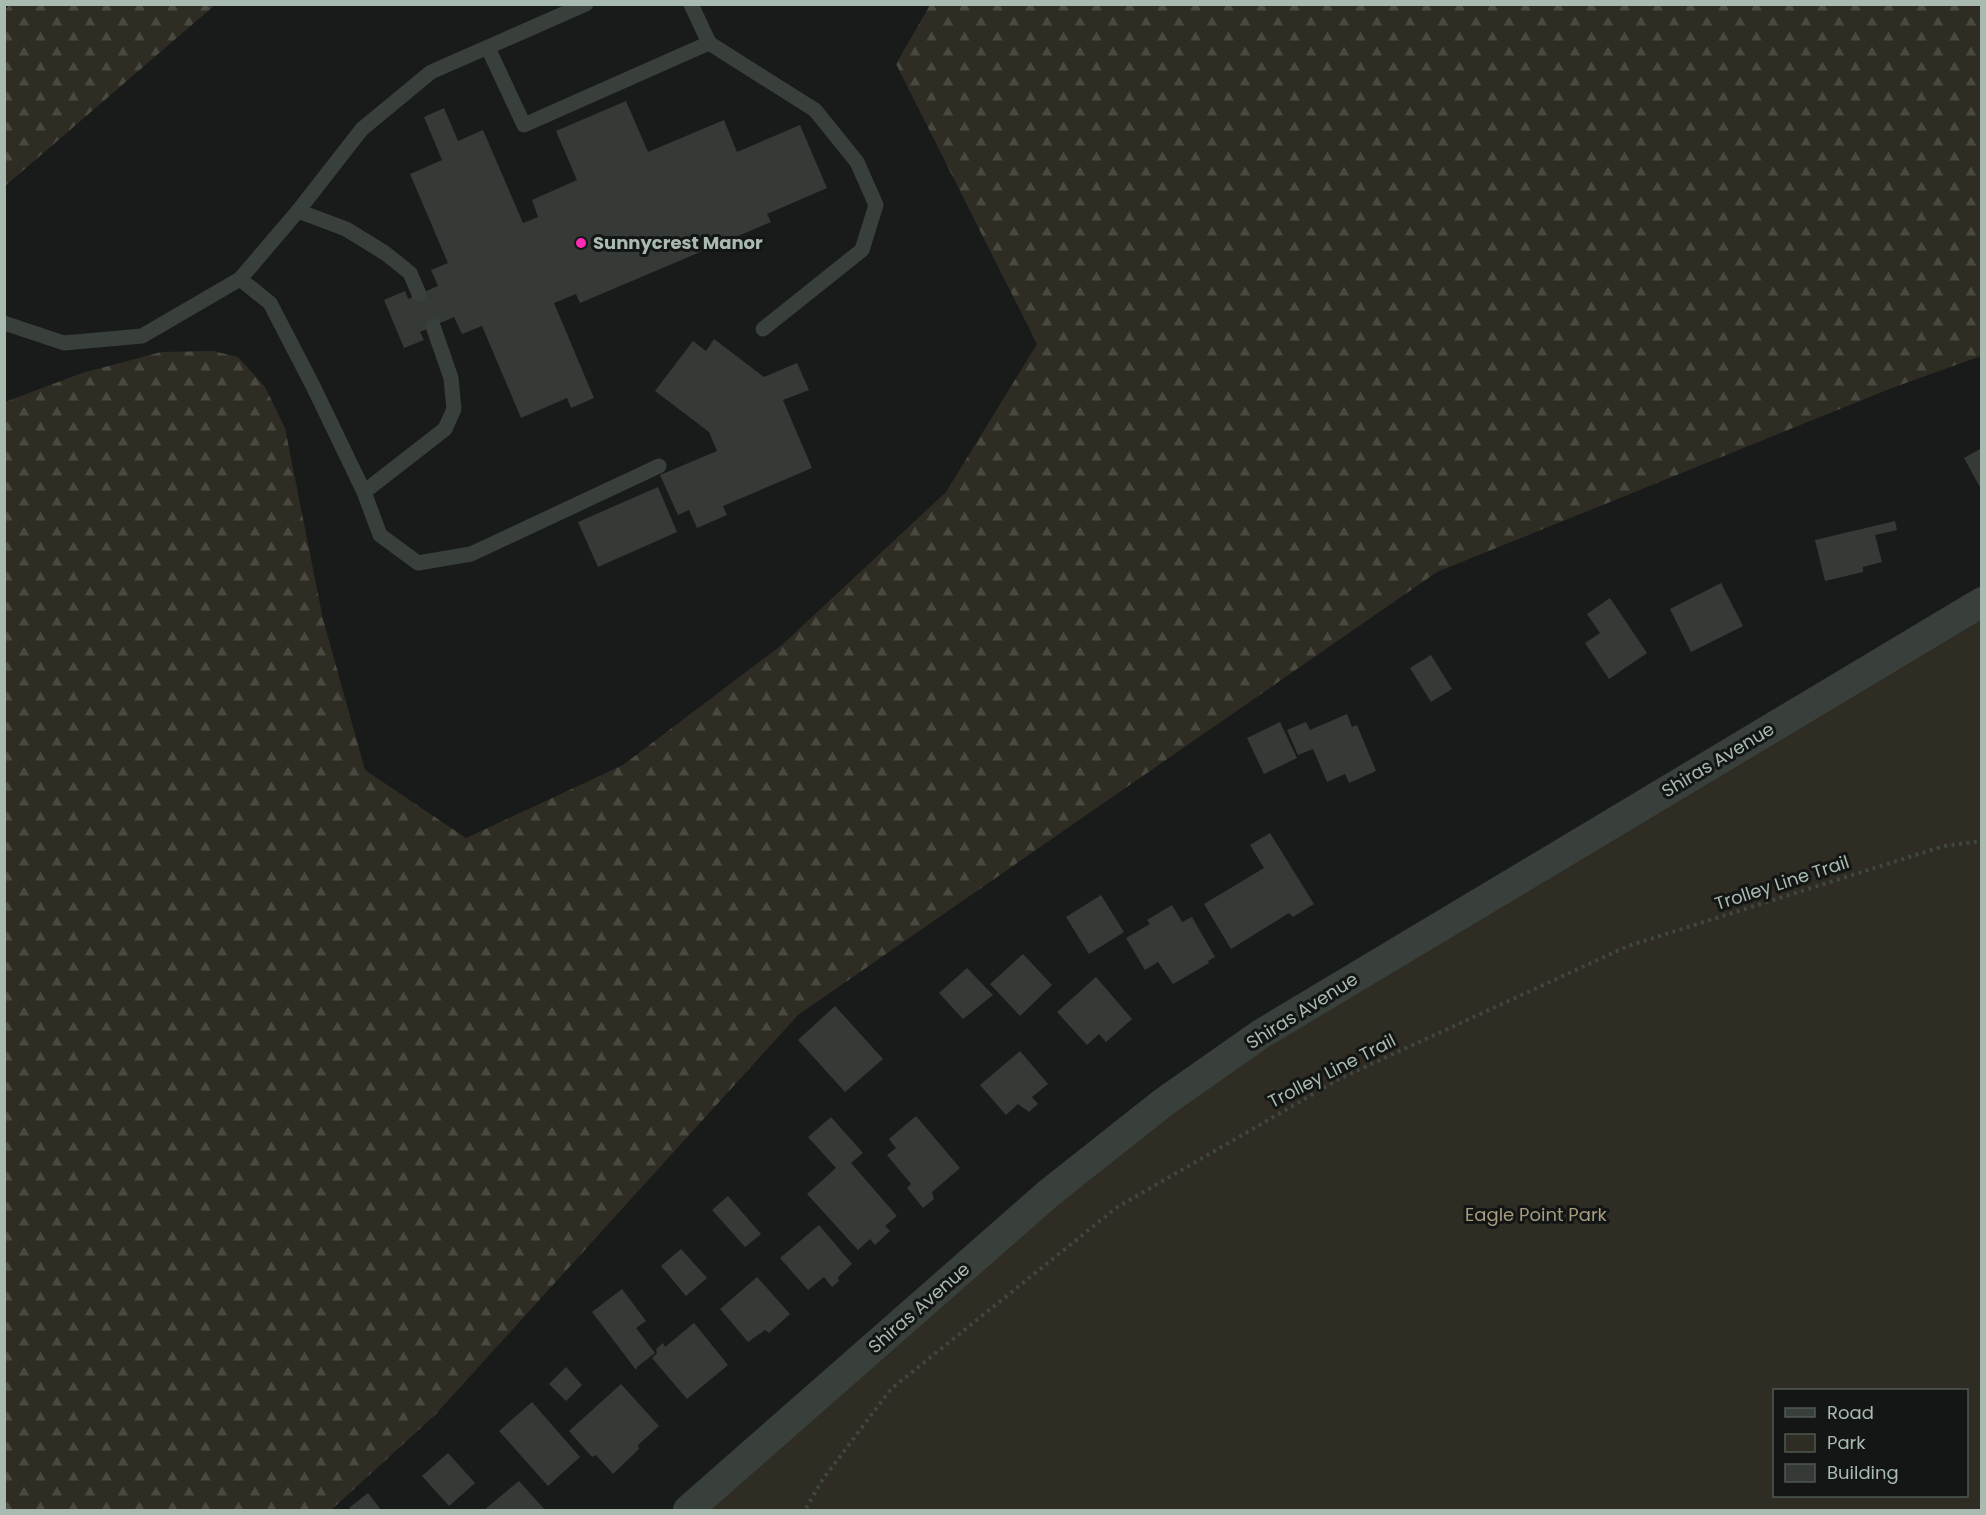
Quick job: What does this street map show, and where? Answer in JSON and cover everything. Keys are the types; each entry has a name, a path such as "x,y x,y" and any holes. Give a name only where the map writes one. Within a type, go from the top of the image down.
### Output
{"street":[{"name":"Shiras Avenue","path":"688,1510 1049,1193 1164,1102 1271,1028 1982,602"}],"lane":[{"path":"4,323 64,343 142,336 240,279 298,211 362,129 431,72 586,4"},
{"path":"691,4 709,43 815,110 857,162 876,205 862,250 763,329"},
{"path":"488,48 524,125 709,43"},
{"path":"298,211 346,229 385,253 410,273 419,294"},
{"path":"240,279 270,303 364,492 380,535 418,563 471,554 659,466"},
{"path":"364,492 445,429 454,409 451,378 433,326"}],"path":[{"name":"Trolley Line Trail","path":"806,1508 823,1479 891,1389 1107,1215 1341,1078 1628,946 1944,846 1982,841"}],"green space":[{"path":"10,4 215,5 5,186 4,11"},
{"path":"930,5 1981,5 1981,356 1892,388 1437,572 798,1015 435,1415 331,1510 5,1510 5,402 82,373 161,352 213,351 238,357 265,387 285,428 323,619 365,770 466,838 623,765 783,644 946,492 1037,344 896,64"},
{"name":"Eagle Point Park","path":"1981,602 1981,1510 688,1510 1164,1102"}],"building":[{"name":"Sunnycrest Manor","path":"626,101 648,152 724,120 737,152 800,125 827,188 767,214 771,222 580,303 576,294 554,303 594,398 571,408 567,398 521,418 482,326 462,334 454,317 420,332 424,340 404,348 384,300 405,291 408,299 438,286 431,270 448,263 410,174 442,160 424,117 444,108 458,141 483,130 523,223 538,217 532,200 577,180 556,131"},
{"path":"714,339 764,377 797,363 809,390 783,400 812,468 723,506 727,515 697,528 689,510 678,515 660,475 717,451 709,432 655,391 693,341 706,351"},
{"path":"1982,448 1982,491 1964,458"},
{"path":"658,487 677,532 598,567 578,522"},
{"path":"1895,521 1897,530 1875,535 1882,562 1863,567 1863,572 1825,581 1815,540"},
{"path":"1721,583 1743,626 1691,652 1670,609"},
{"path":"1610,598 1647,653 1609,679 1585,643 1600,633 1587,614"},
{"path":"1431,655 1452,689 1431,702 1410,668"},
{"path":"1347,714 1352,727 1357,725 1376,771 1349,783 1345,774 1327,782 1313,749 1298,755 1287,730 1306,722 1310,730"},
{"path":"1280,722 1297,758 1264,774 1247,738"},
{"path":"1270,833 1314,904 1293,917 1289,913 1231,949 1204,904 1264,868 1250,845"},
{"path":"1101,895 1124,932 1089,954 1066,917"},
{"path":"1172,905 1182,922 1192,917 1215,957 1208,961 1209,963 1173,984 1158,962 1145,970 1126,938 1150,924 1147,920"},
{"path":"1023,954 1052,985 1020,1016 990,984"},
{"path":"967,968 993,995 963,1019 939,993"},
{"path":"1096,977 1132,1019 1106,1042 1099,1034 1087,1045 1057,1012"},
{"path":"835,1006 883,1059 845,1092 798,1040"},
{"path":"1020,1051 1048,1084 1032,1097 1038,1104 1029,1112 1018,1104 1006,1115 980,1085"},
{"path":"916,1116 960,1168 932,1192 934,1199 923,1208 907,1188 911,1184 887,1155 896,1148 889,1139"},
{"path":"831,1117 863,1153 851,1163 897,1216 885,1226 890,1231 875,1245 870,1239 858,1250 807,1194 836,1168 808,1137"},
{"path":"728,1196 761,1234 745,1247 712,1210"},
{"path":"819,1225 852,1264 838,1277 839,1281 832,1287 824,1277 808,1290 780,1258"},
{"path":"681,1249 707,1278 686,1296 661,1266"},
{"path":"757,1277 790,1314 769,1333 765,1330 748,1342 720,1309"},
{"path":"622,1289 646,1321 636,1328 655,1353 636,1370 592,1312"},
{"path":"694,1323 728,1365 687,1399 652,1358 657,1353 656,1349 663,1343 665,1347"},
{"path":"566,1367 582,1385 566,1401 549,1384"},
{"path":"621,1384 659,1426 638,1445 639,1449 613,1474 596,1455 592,1457 569,1431"},
{"path":"532,1402 580,1457 548,1486 499,1431"},
{"path":"448,1453 475,1483 449,1506 422,1476"},
{"path":"519,1481 545,1510 484,1510"},
{"path":"368,1493 381,1510 351,1510 349,1508"}],"place":[{"name":"Sunnycrest Manor","path":"581,243"}]}
